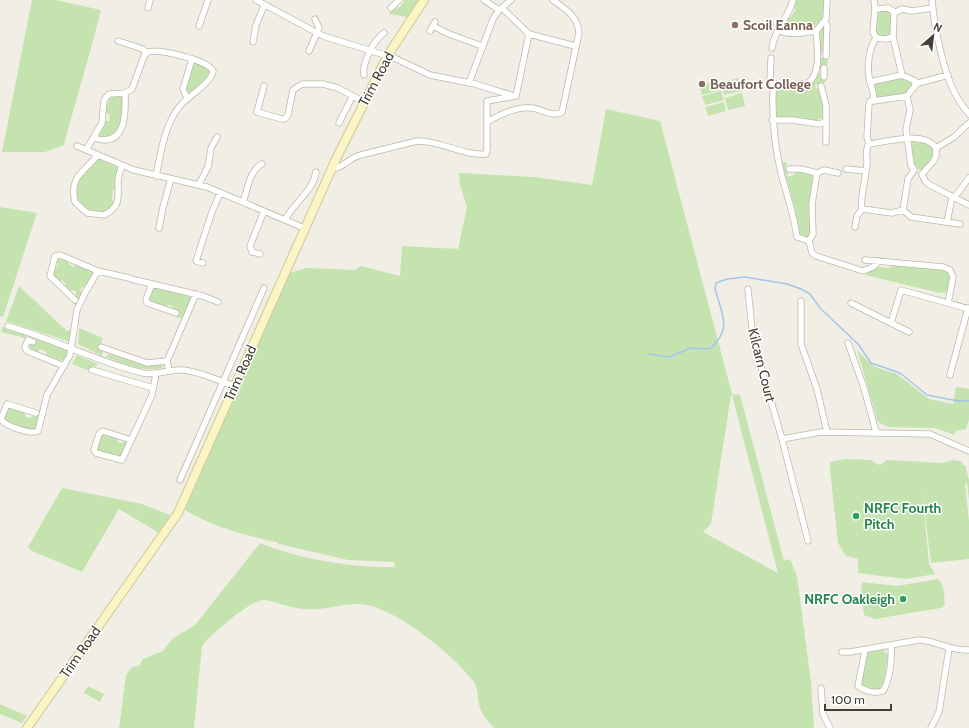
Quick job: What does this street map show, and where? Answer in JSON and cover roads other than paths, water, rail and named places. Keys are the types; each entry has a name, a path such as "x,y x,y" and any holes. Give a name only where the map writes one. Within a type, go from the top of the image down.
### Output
{"main road":[{"name":"Trim Road","path":"27,728 178,513 331,169 388,56 424,0"}],"street":[{"path":"148,8 150,0"},
{"path":"199,26 208,0"},
{"path":"256,0 264,6 318,33 388,56 430,75 469,83 516,96"},
{"path":"391,8 399,0"},
{"path":"484,0 500,9 529,34 575,46"},
{"path":"469,83 482,46 500,9 511,0"},
{"path":"487,122 497,116 523,108 531,108 559,114 564,105 575,46 579,33 577,21 569,12 553,0"},
{"path":"772,48 773,40 793,0"},
{"path":"778,30 794,34 816,31 826,18 827,0"},
{"path":"874,0 876,9 873,32 876,38"},
{"path":"932,0 948,75 958,100 969,114"},
{"path":"253,42 256,25 264,6"},
{"path":"876,9 888,8 895,12"},
{"path":"902,75 893,37 893,17 895,12 902,9 912,11 933,8"},
{"path":"309,51 318,33 318,24 315,19"},
{"path":"824,22 827,25 826,56"},
{"path":"433,27 482,46"},
{"path":"775,87 806,84 810,82 816,72 816,31"},
{"path":"364,75 363,68 371,50 378,38 384,33"},
{"path":"516,96 529,34"},
{"path":"876,38 886,39 893,37"},
{"path":"874,101 875,92 870,82 869,60 870,49 876,38"},
{"path":"118,41 143,49 146,53"},
{"path":"146,53 151,51 159,52 192,59 208,65 212,69 213,73 207,82 187,98 178,108 167,131 156,176"},
{"path":"86,150 102,124 105,98 109,94 125,93 134,86 146,53"},
{"path":"771,58 770,80 775,87"},
{"path":"187,98 183,89 192,59"},
{"path":"816,72 824,72"},
{"path":"870,82 902,75 913,79 915,84"},
{"path":"855,226 857,216 862,209 861,204 866,171 866,152 869,144 867,137 869,104 874,101 907,96 915,84 948,75"},
{"path":"264,86 258,113 282,119 286,119 288,115 293,90 302,84 334,86 352,97 364,102"},
{"path":"821,86 826,105 826,142"},
{"path":"775,87 773,92 772,120 782,177 792,205 797,237 809,242"},
{"path":"94,138 107,140 119,133 124,117 125,93"},
{"path":"331,169 340,168 349,159 357,156 417,141 423,141 466,152 486,154 487,101 516,96"},
{"path":"907,96 910,110 906,124 911,165 914,170 922,174 925,182 953,198 969,205"},
{"path":"339,123 352,97"},
{"path":"772,120 792,120 819,124 826,122"},
{"path":"936,148 954,137 969,123"},
{"path":"199,184 208,166 211,148 217,137"},
{"path":"869,144 908,138 925,140 936,148"},
{"path":"77,146 122,166 156,176 199,184 304,228"},
{"path":"922,174 933,162 936,156 936,148"},
{"path":"97,156 79,173 75,184 75,202 87,213 104,215 112,210 118,199 118,182 122,166"},
{"path":"243,202 251,175 257,167 262,164"},
{"path":"789,169 802,169 817,173 824,170 838,173"},
{"path":"846,169 866,171"},
{"path":"903,210 908,178 914,170"},
{"path":"285,220 291,209 314,182 316,172"},
{"path":"817,173 812,204 813,234 809,242 812,253 820,259 863,271 873,268 879,261"},
{"path":"947,222 953,198 969,178"},
{"path":"159,228 171,179"},
{"path":"203,264 196,261 212,212 220,193"},
{"path":"862,209 892,213 903,210"},
{"path":"260,254 252,252 250,246 264,210"},
{"path":"903,210 911,218 960,224"},
{"path":"75,300 50,276 55,256 60,255 98,271 196,294 218,302"},
{"path":"866,260 943,267 950,270 953,277 948,303"},
{"path":"36,413 9,404 5,406 1,419 6,424 33,433 38,431 47,395 64,366 72,348 77,310 98,271"},
{"path":"152,284 146,299 147,304 176,314"},
{"path":"180,480 264,288"},
{"name":"Kilcarn Court","path":"748,289 753,339 782,439 808,541"},
{"path":"891,323 902,290 968,308 950,375"},
{"path":"168,371 167,361 196,294"},
{"path":"801,301 801,344 817,389 827,432"},
{"path":"851,303 909,332"},
{"path":"8,326 118,366 143,373 156,374 168,371 188,371 235,386"},
{"path":"33,342 28,340 25,347 27,351 64,366"},
{"path":"848,343 864,388 876,432"},
{"path":"101,347 147,363 167,361"},
{"path":"100,364 94,370 153,388"},
{"path":"128,439 103,431 99,434 94,450 96,453 122,460 152,395 156,374"},
{"path":"782,439 810,433 827,432 930,434 969,451"},
{"path":"842,652 891,646 919,640 929,641 949,649 969,650"},
{"path":"865,650 858,686 864,690 878,693 883,691 886,686 891,646"},
{"path":"931,728 939,712 949,649"},
{"path":"822,688 823,714 830,728"}],"waterway":[{"path":"649,354 669,357 691,348 710,349 717,341 724,328 723,314 715,289 716,283 727,279 745,277 787,284 801,289 810,294 820,308 858,344 871,363 900,373 927,395 958,401 969,401"}],"place":[{"name":"Scoil Eanna","path":"735,25"},
{"name":"Beaufort College","path":"702,84"},
{"name":"NRFC Fourth Pitch","path":"856,516"},
{"name":"NRFC Oakleigh","path":"903,599"}]}
